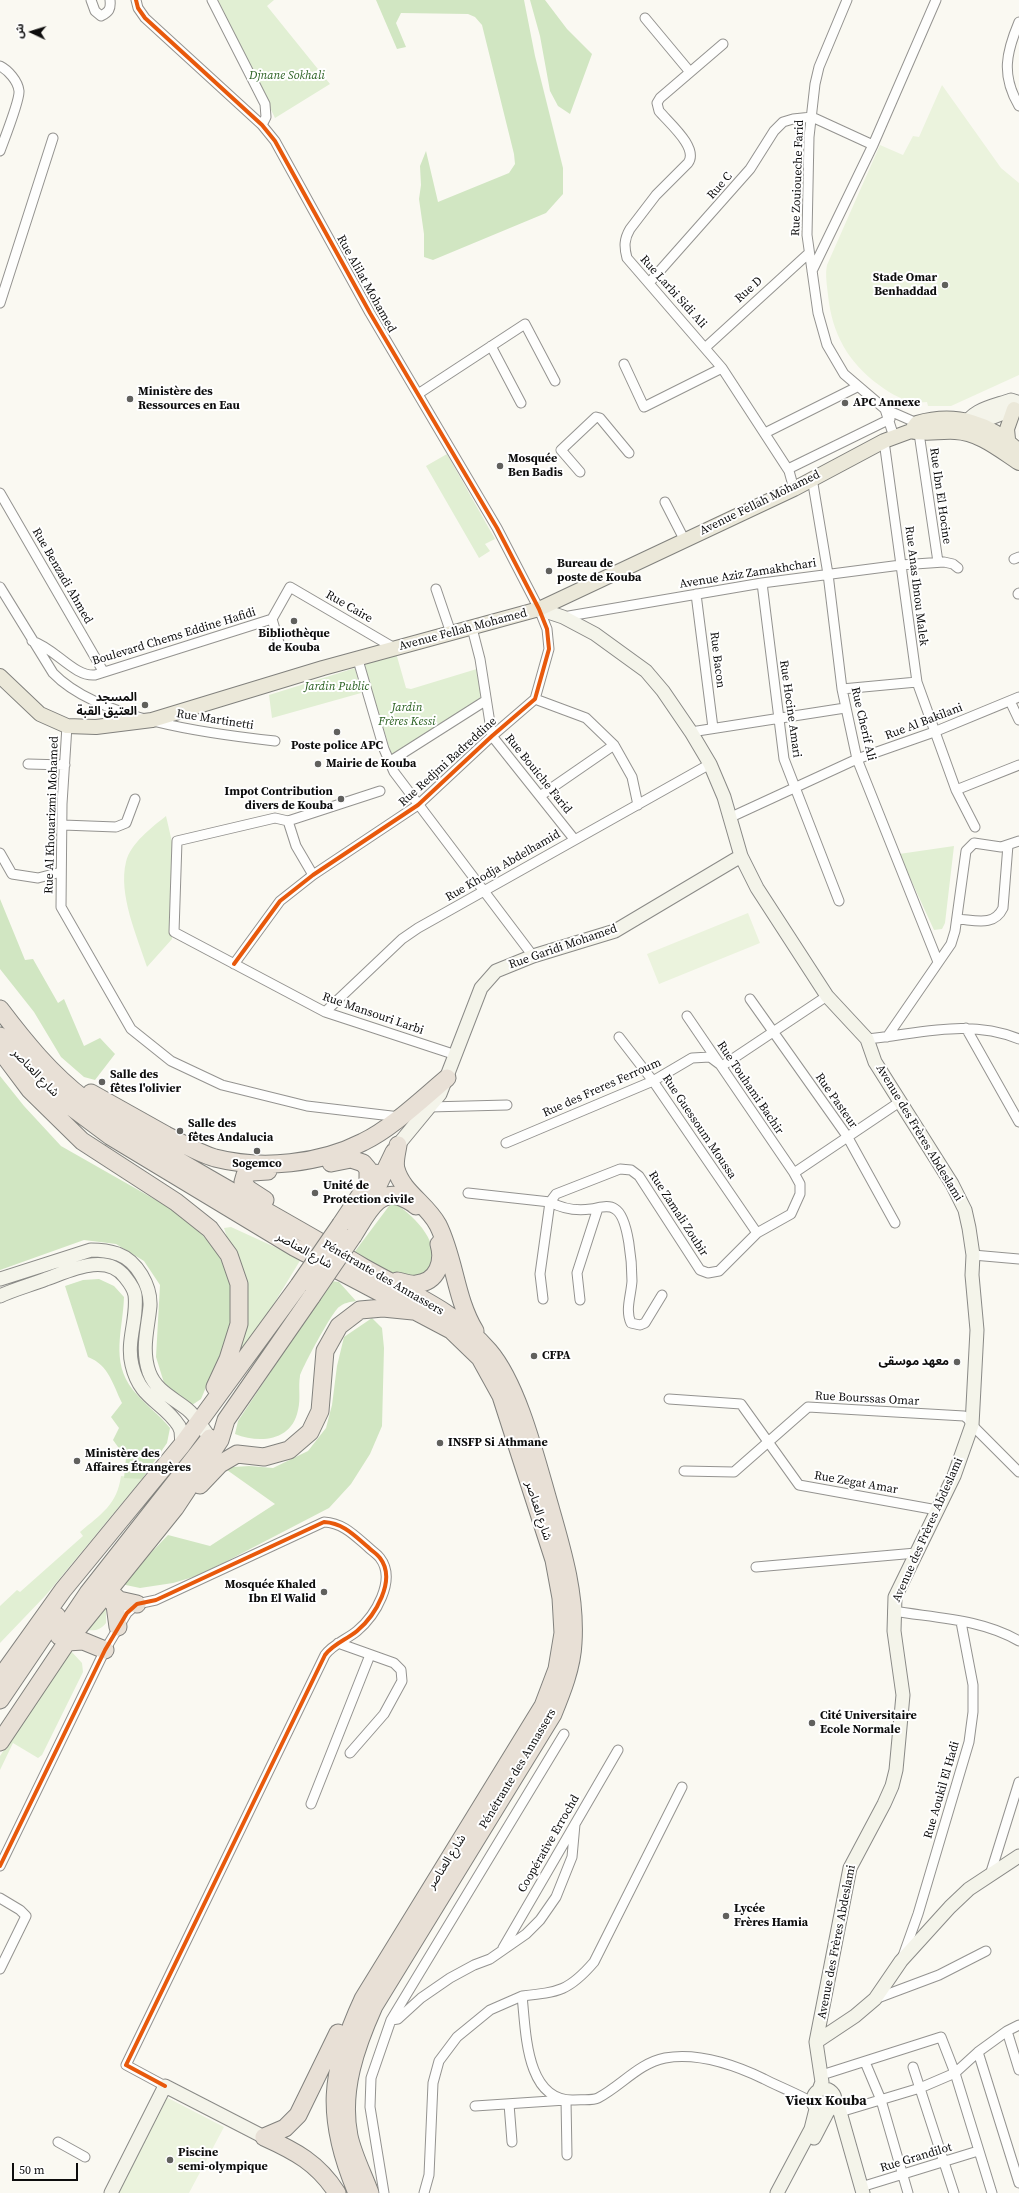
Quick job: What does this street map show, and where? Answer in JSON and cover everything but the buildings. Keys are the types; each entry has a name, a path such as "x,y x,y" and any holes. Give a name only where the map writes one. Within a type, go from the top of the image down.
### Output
{"highway":[{"name":"Pénétrante des Annassers","path":"0,1009 36,1055 53,1072 83,1099 122,1127 261,1210 425,1299 462,1324 484,1346 504,1375 522,1417 540,1473 568,1569 573,1607 573,1644 564,1687 553,1714 374,2006 358,2042 348,2082 349,2137 370,2193"},
{"name":"شارع العناصر","path":"0,1036 58,1098 110,1136 294,1247 421,1312 451,1330 480,1358 501,1396 554,1560 561,1598 563,1633 557,1669 543,1706 490,1795 424,1898 363,1999 340,2055 335,2089 336,2129 346,2167 357,2193"},
{"path":"0,1050 30,1090 82,1141 176,1202 210,1230 229,1255 239,1284 239,1324 228,1359 198,1423"},
{"path":"53,1072 194,1150 214,1158 241,1163 284,1163 309,1160 364,1142 400,1116 452,1066"},
{"path":"347,1230 368,1182 398,1145"},
{"path":"0,1724 88,1593 210,1438 226,1420 312,1296 347,1230 398,1145"},
{"path":"398,1145 395,1168 401,1182 437,1224 447,1248 463,1308 484,1346"},
{"path":"318,1241 278,1209 248,1189 243,1182 245,1175 252,1172 300,1169 351,1159 364,1163 368,1170 368,1182"},
{"path":"0,1678 34,1628 182,1445 299,1285 347,1230 385,1196 397,1194 414,1204 437,1238 442,1254 439,1269 430,1279 416,1284 388,1280"},
{"path":"0,1742 67,1642 106,1592 176,1508 220,1464 237,1454 264,1457 289,1450 310,1432 320,1411 325,1351 339,1326 360,1310 383,1308 421,1312"},
{"path":"133,1536 176,1508 220,1440 226,1420"},
{"path":"0,1700 54,1620 94,1552"},
{"path":"106,1592 119,1600 137,1604"},
{"path":"106,1592 115,1605 118,1628"},
{"path":"67,1642 84,1641 105,1650"},
{"path":"264,2137 286,2128 298,2115 346,2015 424,1898"},
{"path":"264,2137 294,2150 311,2162 337,2193"},
{"path":"349,2137 358,2148 378,2193"}],"main road":[{"path":"969,427 1017,404"},
{"path":"1008,440 1007,429 1017,404"},
{"name":"Avenue Fellah Mohamed","path":"67,726 96,727 152,720 539,609 794,488 889,439 916,429 937,431 969,427"},
{"path":"969,427 1008,440 1019,452"},
{"path":"969,427 1019,463"},
{"name":"Avenue des Frères Abdeslami","path":"539,609 563,617 595,634 646,671 663,690 710,764 724,797 728,818 741,856 757,888 827,996 867,1039 876,1062 952,1184 965,1210 974,1255 972,1275 977,1330 972,1425 954,1476 916,1553 896,1598 893,1611 894,1630 903,1695 896,1770 892,1786 884,1804 850,1868 816,2042"},
{"path":"0,676 40,714 67,726"},
{"name":"Rue Garidi Mohamed","path":"398,1145 440,1094 481,988 496,971 533,956 615,931 741,856"},
{"path":"0,1279 91,1250 105,1250 119,1254 133,1264 143,1277 150,1304 144,1340 149,1371 155,1384 167,1396 188,1410 210,1438"},
{"path":"0,1296 80,1267 102,1265 114,1268 122,1273 130,1283 134,1294 135,1306 130,1336 132,1365 142,1390 179,1426 182,1445"},
{"path":"816,2042 855,2016 875,1999 901,1961 950,1907 969,1890 1019,1856"},
{"path":"786,2193 826,2104 828,2073 816,2042"},
{"path":"816,2042 826,2104 862,2190"},
{"path":"111,2193 165,2086 264,2137"},
{"path":"777,2193 810,2129 826,2104"}],"street":[{"path":"91,0 95,11 101,16 108,12 111,8 110,0"},
{"name":"Rue Alilat Mohamed","path":"136,0 138,8 145,18 262,125 275,141 370,313 497,528 539,609"},
{"path":"212,0 265,104 266,117 262,125"},
{"name":"Rue Zouioueche Farid","path":"847,0 817,75 812,117 806,219 809,252 818,313 827,345 844,374 857,387 885,409"},
{"path":"812,271 873,145 936,0"},
{"path":"645,18 690,72 723,44"},
{"path":"1019,22 1007,57 1007,72 1010,85 1019,106"},
{"path":"0,66 4,68 16,81 20,91 0,151"},
{"name":"Rue Larbi Sidi Ali","path":"690,72 660,98 657,103 659,111 685,142 691,153 688,163 656,195 626,235 625,243 627,258 706,347 722,368 788,469 794,488"},
{"path":"812,117 873,145"},
{"name":"Rue C","path":"650,283 750,169 774,130 783,122 793,119 812,117"},
{"path":"0,303 53,138"},
{"name":"Rue D","path":"706,347 809,252"},
{"path":"418,394 525,324 555,381"},
{"path":"492,346 521,403"},
{"path":"624,364 644,407 722,368"},
{"path":"765,433 857,387"},
{"path":"885,409 916,429"},
{"name":"Rue Anas Ibnou Malek","path":"885,409 890,419 889,439 901,565 917,682 956,790 974,827"},
{"path":"580,472 561,450 596,417 600,418 629,453"},
{"path":"788,469 890,419"},
{"name":"Rue Ibn El Hocine","path":"916,429 938,562"},
{"name":"Rue Cherif Ali","path":"812,478 828,574 845,708 857,759 938,962"},
{"name":"Rue Benzadi Ahmed","path":"0,493 103,671"},
{"path":"665,502 684,539"},
{"path":"938,562 950,563 958,568"},
{"name":"Avenue Aziz Zamakhchari","path":"563,617 762,583 901,565 938,562"},
{"name":"Rue Hocine Amari","path":"762,583 784,759 839,901"},
{"name":"Rue Martinetti","path":"0,587 45,663 61,682 92,701 152,720 275,741"},
{"name":"Boulevard Chems Eddine Hafidi","path":"32,641 49,648 81,673 88,676 272,619 290,587"},
{"name":"Rue Caire","path":"290,587 396,649"},
{"path":"436,589 451,633"},
{"name":"Rue Bacon","path":"696,594 713,728"},
{"path":"539,609 547,629 549,649 535,699 586,718 614,745 632,777 638,805"},
{"path":"272,619 280,646"},
{"name":"Rue Bouiche Farid","path":"472,628 480,659 492,736 574,839"},
{"path":"358,660 389,762 401,784 485,890 533,956"},
{"path":"842,689 917,682"},
{"name":"Rue Redjmi Badreddine","path":"234,964 280,901 312,876 418,806 492,736 535,699"},
{"path":"1015,699 1019,720"},
{"name":"Rue Al Bakilani","path":"728,818 857,759 934,732 1015,699"},
{"path":"389,762 486,700"},
{"path":"691,732 778,720 845,708"},
{"name":"Rue Al Khouarizmi Mohamed","path":"67,726 62,804 63,825 61,907 131,1029 171,1061 222,1085 299,1104 340,1111 400,1116"},
{"path":"540,796 614,745"},
{"path":"28,764 65,765"},
{"name":"Rue Khodja Abdelhamid","path":"325,1012 402,939 418,928 574,839 710,764"},
{"path":"956,790 1019,765"},
{"path":"312,876 296,846 288,821 380,792"},
{"path":"63,825 116,827 126,823 135,799"},
{"name":"Rue Mansouri Larbi","path":"288,821 275,818 177,841 174,932 325,1012 452,1066"},
{"path":"887,1037 951,944 957,919 966,850 974,843 1001,847 1019,841"},
{"path":"957,919 990,921 996,919 1000,915 1003,908 1008,845"},
{"path":"0,853 12,874 38,878 61,872"},
{"path":"722,1066 827,996"},
{"name":"Rue Pasteur","path":"750,998 847,1136 894,1223"},
{"name":"Rue Touhami Bachir","path":"687,1016 794,1173"},
{"path":"867,1039 943,1028 966,1028 997,1032 1019,1039"},
{"path":"966,1028 1019,1122"},
{"name":"Rue Guessoum Moussa","path":"619,1037 653,1081 757,1233"},
{"name":"Rue des Freres Ferroum","path":"506,1143 653,1081 692,1058 710,1057 722,1066"},
{"path":"794,1173 901,1101"},
{"path":"429,1108 507,1105"},
{"name":"Rue Zamali Zoubir","path":"550,1202 556,1194 620,1169 631,1170 639,1176 700,1270 708,1273 719,1271 757,1233 792,1214 800,1194 800,1184 794,1173"},
{"path":"468,1193 550,1202 569,1209 598,1208 607,1206 615,1208 620,1214 626,1227 632,1264 627,1315 631,1323 640,1325 645,1323 662,1295"},
{"path":"543,1299 540,1274 550,1202"},
{"path":"580,1300 577,1273 598,1208"},
{"path":"974,1255 1019,1259"},
{"name":"Rue Zegat Amar","path":"669,1399 741,1404 799,1485 937,1510"},
{"name":"Rue Bourssas Omar","path":"684,1471 734,1472 808,1407 964,1416 1019,1472"},
{"path":"0,1866 105,1650 127,1613 137,1604 156,1600 324,1522 334,1522 345,1527 380,1557 384,1566 386,1578 379,1602 372,1615 359,1630 330,1648 325,1655 126,2065 165,2086"},
{"path":"756,1567 916,1553"},
{"path":"893,1611 997,1629 1019,1641"},
{"name":"Rue Aoukil El Hadi","path":"901,1961 918,1914 969,1742 973,1712 973,1685 961,1622"},
{"path":"338,1643 370,1654 398,1666 401,1670 402,1681 384,1714 350,1754"},
{"path":"311,1804 370,1654"},
{"path":"384,2193 370,2107 371,2078 377,2055 391,2020 564,1734"},
{"name":"Coopérative Errochd","path":"501,1951 618,1750"},
{"path":"990,1875 1019,1782"},
{"path":"424,2193 429,2175 433,2083 439,2061 457,2037 490,2010 522,1996 561,1990 580,1978 594,1962 682,1787"},
{"path":"391,2020 398,2019 421,1998 450,1978 474,1965 490,1959 526,1934 540,1920 556,1897 572,1857 575,1824"},
{"path":"0,1898 20,1910 26,1916 0,1969"},
{"path":"875,1999 939,1975 986,1951"},
{"path":"522,1996 528,2048 538,2080 549,2094 566,2100"},
{"path":"475,2106 597,2099 648,2064 666,2058 697,2057 738,2066 826,2104 881,2100 920,2088 955,2073 978,2052 1006,2031 1019,2025"},
{"path":"1006,2031 1019,2070"},
{"path":"828,2073 942,2037 955,2073 992,2193"},
{"path":"978,2052 1019,2184"},
{"path":"865,2062 881,2100 908,2193"},
{"path":"913,2067 954,2193"},
{"path":"566,2100 567,2155"},
{"path":"509,2104 512,2142"},
{"path":"58,2142 85,2157"},
{"name":"Rue Grandilot","path":"862,2190 902,2174 978,2151"}],"green space":[{"name":"Djnane Sokhali","path":"218,0 274,0 267,6 330,84 275,118"},
{"path":"376,0 524,0 535,56 563,168 563,194 546,213 433,260 424,257 424,234 419,199 421,185 420,166 426,151 438,202 509,173 515,164 514,154 482,25 475,17 468,14 401,13 396,23 406,47 397,49"},
{"path":"530,0 545,0 567,29 592,54 570,114 558,106 550,91 540,36"},
{"path":"942,85 1001,168 1019,183 1019,375 951,406 928,406 927,402 914,402 890,393 868,376 850,357 843,346 833,322 828,295 826,272 827,265 880,145 903,155 913,136 919,137"},
{"path":"447,454 495,539 485,544 490,551 479,558 426,466"},
{"name":"Jardin Frères Kessi","path":"396,653 406,688 411,689 480,668 482,698 392,756 364,665"},
{"name":"Jardin Public","path":"355,668 361,693 272,718 269,695"},
{"path":"166,816 172,842 172,939 147,967 126,901 124,874 128,855 137,842 154,825"},
{"path":"954,846 945,923 942,929 934,930 899,854"},
{"path":"0,899 25,960 33,959 58,1003 64,999 84,1046 100,1038 115,1054 95,1080 84,1077 61,1057 34,1012 0,969"},
{"path":"748,913 760,943 659,984 647,954"},
{"path":"0,1076 24,1106 61,1146 184,1216 215,1248 234,1287 233,1324 201,1399 192,1405 165,1386 156,1357 160,1285 144,1261 116,1244 84,1240 0,1270"},
{"path":"396,1204 419,1224 430,1241 432,1260 427,1271 414,1278 396,1276 353,1254 389,1206"},
{"path":"231,1227 301,1259 236,1366 230,1247 224,1228"},
{"path":"99,1279 114,1286 124,1297 120,1333 120,1357 126,1379 137,1395 170,1428 167,1443 142,1479 124,1478 126,1458 113,1440 119,1428 111,1417 122,1403 106,1370 88,1357 65,1286 83,1280"},
{"path":"331,1281 339,1282 356,1301 349,1302 339,1307 335,1311 311,1352 300,1376 299,1406 295,1420 282,1434 274,1437 255,1439 235,1434 238,1421"},
{"path":"372,1318 382,1328 384,1348 382,1426 370,1454 351,1484 329,1508 200,1575 173,1583 140,1588 121,1584 168,1535 210,1546 275,1504 227,1470 233,1467 249,1466 273,1468 308,1451 326,1428 332,1405 337,1366 344,1337"},
{"path":"121,1476 142,1479 46,1595 0,1643 0,1606 17,1590 20,1592 83,1536 80,1532 101,1514 112,1502 119,1486"},
{"path":"106,1605 106,1623 98,1630 86,1630"},
{"path":"70,1650 82,1663 83,1672 42,1755 38,1758 13,1743 0,1770 0,1756"},
{"name":"Piscine semi-olympique","path":"166,2097 224,2127 189,2193 117,2193"}],"cycle path":[{"path":"136,0 138,8 145,18 262,125 275,141 370,313 497,528 539,609 547,629 549,649 535,699 492,736 418,805 313,875 280,901 234,964"},
{"path":"0,1866 105,1650 127,1613 137,1604 156,1600 324,1522 331,1523 348,1530 380,1558 385,1567 386,1577 385,1587 377,1607 357,1631 332,1648 325,1655 126,2065 165,2086"}],"place":[{"name":"Stade Omar Benhaddad","path":"945,285"},
{"name":"Ministère des Ressources en Eau","path":"130,399"},
{"name":"APC Annexe","path":"845,403"},
{"name":"Mosquée Ben Badis","path":"500,466"},
{"name":"Bureau de poste de Kouba","path":"549,571"},
{"name":"Bibliothèque de Kouba","path":"294,621"},
{"name":"المسجد العتيق القبة","path":"145,705"},
{"name":"Poste police APC","path":"337,732"},
{"name":"Mairie de Kouba","path":"318,764"},
{"name":"Impot Contribution divers de Kouba","path":"341,799"},
{"name":"Salle des fêtes l'olivier","path":"102,1082"},
{"name":"Salle des fêtes Andalucia","path":"180,1131"},
{"name":"Sogemco","path":"257,1151"},
{"name":"Unité de Protection civile","path":"315,1193"},
{"name":"CFPA","path":"534,1356"},
{"name":"معهد موسقى","path":"957,1362"},
{"name":"INSFP Si Athmane","path":"440,1443"},
{"name":"Ministère des Affaires Étrangères","path":"77,1461"},
{"name":"Mosquée Khaled Ibn El Walid","path":"324,1592"},
{"name":"Cité Universitaire Ecole Normale","path":"812,1723"},
{"name":"Lycée Frères Hamia","path":"726,1916"},
{"name":"Piscine semi-olympique","path":"170,2160"}],"district":[{"name":"Vieux Kouba","path":"826,2101"}]}
